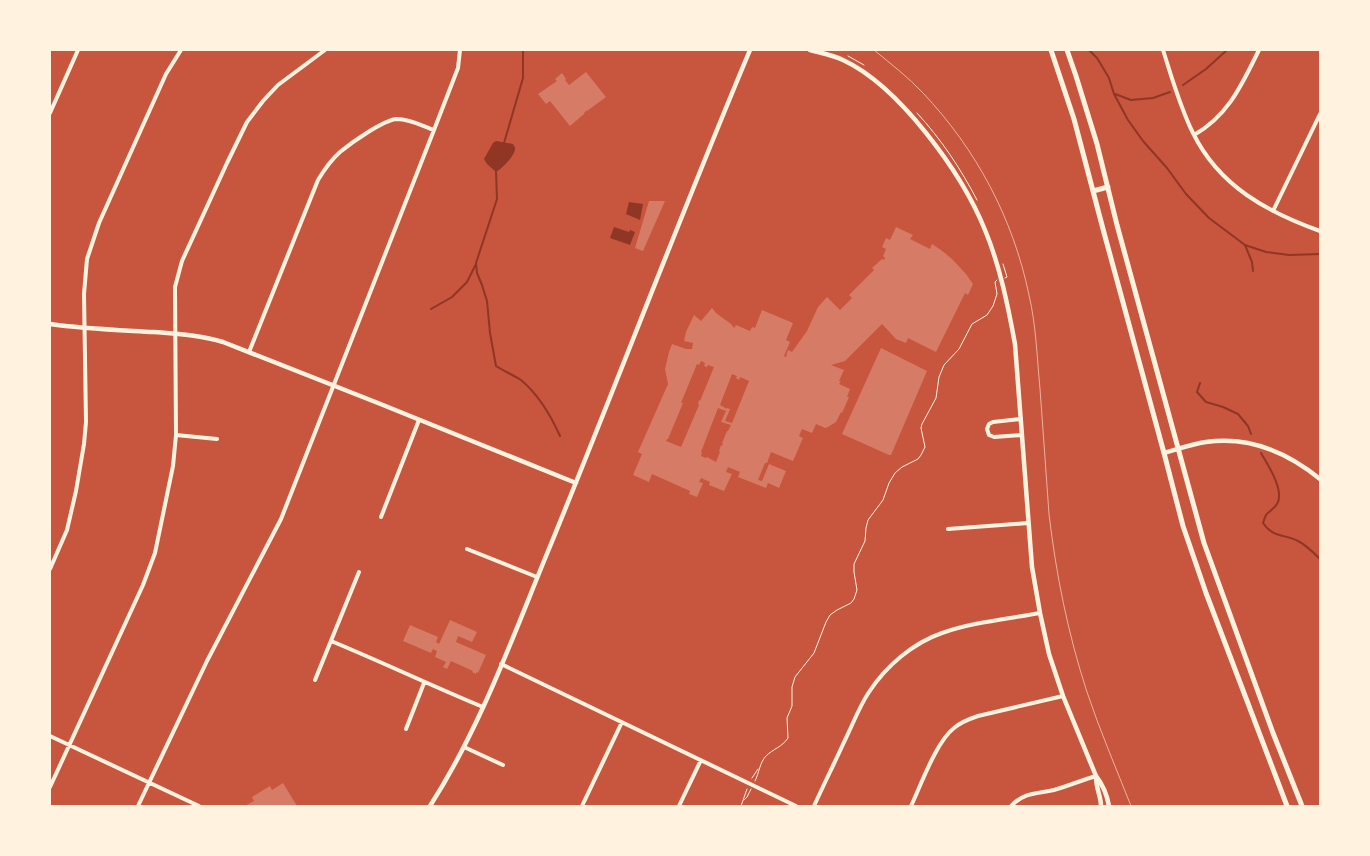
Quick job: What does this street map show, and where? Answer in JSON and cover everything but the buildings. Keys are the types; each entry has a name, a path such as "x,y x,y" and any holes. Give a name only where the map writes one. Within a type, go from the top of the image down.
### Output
{"main road":[{"path":"1051,50 1074,119 1183,526 1287,806"},
{"path":"1067,50 1108,187 1204,543 1302,806"},
{"path":"1093,190 1108,187"}],"street":[{"path":"50,113 78,50"},
{"path":"50,569 63,541 76,491 83,452 86,422 85,276 88,258 96,232 166,74 181,50"},
{"path":"50,787 143,585 155,553 173,466 176,435 176,287 182,261 248,122 263,101 278,85 326,50"},
{"path":"430,806 464,747 483,707 576,483 690,193 750,50"},
{"path":"810,50 844,60 863,71 880,84 912,116 932,140 974,207 987,236 1001,279 1015,344 1032,567 1040,613 1049,654 1063,696 1096,776 1108,798 1109,806"},
{"path":"1163,50 1194,135 1227,179 1251,199 1297,223 1320,231"},
{"path":"1194,135 1214,121 1228,106 1259,50"},
{"path":"138,806 207,661 281,518 458,68 460,52"},
{"path":"1273,211 1320,114"},
{"path":"249,352 318,180 328,164 340,152 365,134 395,119 406,120 434,130"},
{"path":"50,324 176,334 213,339 576,483"},
{"path":"1021,419 993,422 989,424 987,429 989,435 994,437 1022,435"},
{"path":"381,517 419,420"},
{"path":"176,435 217,439"},
{"path":"1164,453 1204,442 1235,441 1281,453 1296,460 1320,479"},
{"path":"948,528 1028,523"},
{"path":"468,550 537,577"},
{"path":"315,680 358,572"},
{"path":"814,806 869,692 898,659 920,643 941,633 958,628 1040,613"},
{"path":"331,641 483,707"},
{"path":"501,664 796,806"},
{"path":"406,729 424,683"},
{"path":"911,806 938,747 954,727 965,720 978,716 1063,696"},
{"path":"582,806 622,722"},
{"path":"50,736 199,806"},
{"path":"464,747 503,765"},
{"path":"679,806 701,760"},
{"path":"1010,806 1017,799 1027,795 1054,790 1096,776"},
{"path":"1096,776 1096,787 1101,800 1101,806"}],"path":[{"path":"842,53 869,69"},
{"path":"914,110 948,151 980,205"},
{"path":"759,769 766,756 781,746 788,738 787,718 793,700 792,691 795,677 814,653 826,622 833,613 851,603 856,594 857,585 854,564 863,547 866,528 871,515 883,500 889,482 895,473 918,459 924,451 921,428 936,398 941,371 959,349 970,327 990,311 997,294 995,280 1008,277 1003,262"},
{"path":"741,806 744,800"}],"shaded area":[{"path":"496,141 513,144 515,151 502,168 496,172 484,159"},
{"path":"629,202 643,204 640,220 626,214"},
{"path":"614,227 635,232 630,245 610,238"}],"waterway":[{"path":"504,143 523,78 523,50"},
{"path":"1089,50 1097,58 1109,78 1114,94 1128,120 1186,194 1209,218 1245,245 1266,252 1289,255 1320,254"},
{"path":"1183,85 1206,69 1227,50"},
{"path":"1115,94 1131,100 1153,98 1170,92"},
{"path":"496,172 497,199 476,263 477,273 487,301 496,366 521,380 533,392 548,413 560,436"},
{"path":"1245,245 1252,262 1253,271"},
{"path":"431,309 452,297 467,282 476,264"},
{"path":"1200,383 1197,392 1206,402 1238,414 1248,426 1251,434"},
{"path":"1261,453 1275,478 1279,492 1277,504 1266,515 1263,523 1271,531 1301,543 1320,559"}],"tram line":[{"path":"874,50 917,87 960,137 990,186 1013,239 1022,267 1033,318 1049,514 1064,604 1087,692 1131,806"}]}
